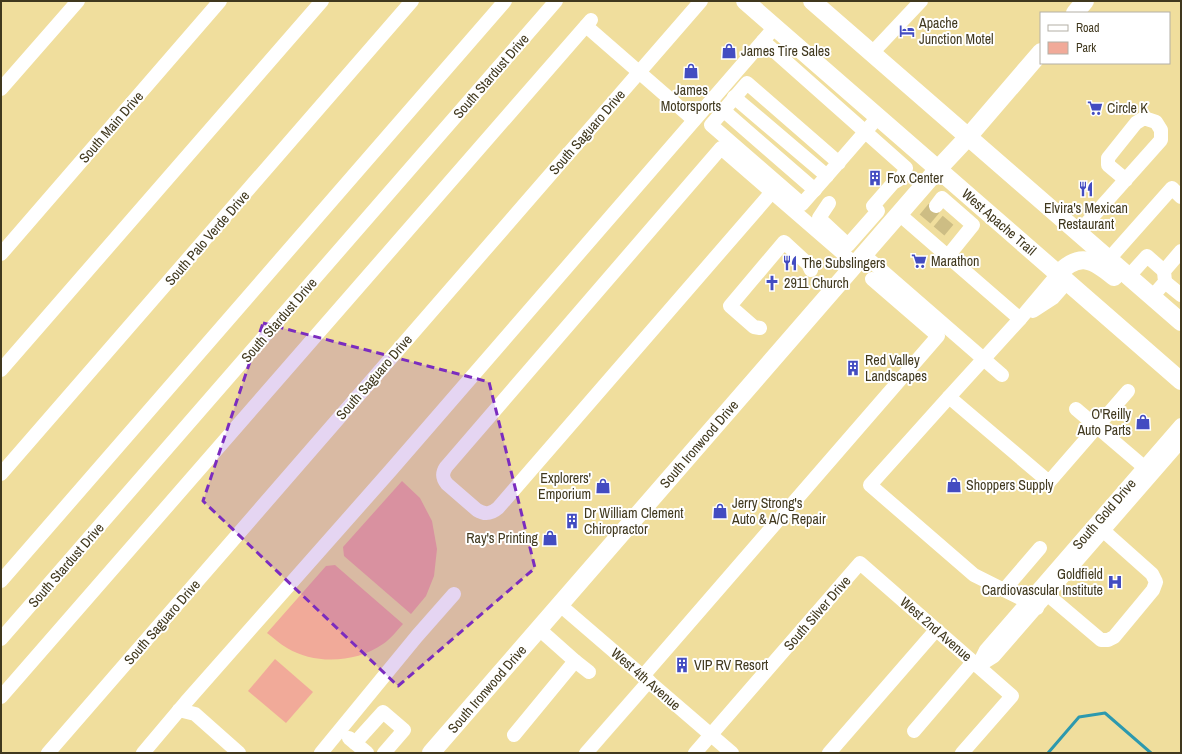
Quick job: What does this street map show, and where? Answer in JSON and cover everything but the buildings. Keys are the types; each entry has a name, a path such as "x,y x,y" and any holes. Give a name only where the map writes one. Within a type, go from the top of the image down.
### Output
{"main road":[{"name":"West Apache Trail","path":"745,1 1181,381"},
{"path":"812,1 1181,323"},
{"path":"1076,12 1086,1"},
{"name":"South Ironwood Drive","path":"431,753 859,259 968,137 1040,53"},
{"path":"1062,278 1071,262 1084,260 1095,263 1162,316 1181,323"}],"street":[{"path":"1,89 78,1"},
{"name":"South Main Drive","path":"1,254 220,1"},
{"path":"1,370 322,1"},
{"name":"South Palo Verde Drive","path":"1,474 412,1"},
{"path":"1,580 504,1"},
{"name":"South Stardust Drive","path":"1,639 556,1"},
{"name":"South Saguaro Drive","path":"48,753 701,1"},
{"path":"872,53 921,1"},
{"path":"1,697 588,23 639,73 694,120"},
{"path":"143,753 179,710 396,464 774,27"},
{"path":"762,41 906,168 906,171 873,206 878,211 848,245 819,218 829,203"},
{"path":"839,162 747,83 711,125 802,204 866,132 878,117"},
{"path":"734,97 827,176"},
{"path":"723,110 814,190"},
{"path":"772,192 494,512 488,514 482,513 447,484 443,475 446,467 721,148 772,192 859,259 1002,375"},
{"path":"1078,233 1126,180"},
{"path":"1109,259 1172,188 1181,196"},
{"path":"936,206 942,198 953,214 968,220 973,225 948,256"},
{"path":"968,220 980,205"},
{"path":"899,214 920,224 935,236 948,256 1020,319"},
{"path":"760,328 754,327 730,306 784,242 808,264 811,270"},
{"path":"1152,297 1181,251"},
{"path":"1128,276 1147,256 1181,295"},
{"path":"1032,605 974,576 870,485 1020,319 1062,278"},
{"path":"586,753 646,678 938,336 872,279"},
{"path":"949,397 1049,482 1128,391"},
{"path":"1076,409 1149,471"},
{"name":"South Gold Drive","path":"1149,471 1181,425"},
{"name":"South Gold Drive","path":"914,731 986,650 1044,592 1149,471 1181,441"},
{"path":"1044,592 1101,640 1108,640 1114,637 1153,590 1156,582 1152,574 1100,527"},
{"path":"1004,590 1040,548"},
{"name":"West 2nd Avenue","path":"860,563 1012,696 962,753"},
{"name":"South Silver Drive","path":"695,753 860,563"},
{"path":"321,753 417,636 454,594"},
{"name":"West 4th Avenue","path":"560,605 732,753"},
{"path":"539,628 589,672"},
{"path":"828,753 936,630"},
{"path":"514,735 575,661"},
{"path":"179,710 195,714 239,753"},
{"path":"355,743 383,712 404,730 384,753"},
{"path":"340,730 367,753"}],"highlighted area":[{"path":"263,323 489,382 535,568 398,686 203,501"}],"green space":[{"path":"402,481 420,498 432,521 437,549 434,576 426,596 411,614 344,556 343,547"},
{"path":"335,565 403,624 386,642 361,655 335,660 310,657 298,653 284,646 267,633 326,566"},
{"path":"275,659 313,692 286,723 248,691"}],"waterway":[{"path":"1048,753 1079,717 1105,713 1151,753"}],"tunnel":[{"path":"925,219 936,206"},
{"path":"939,231 950,218"}],"place":[{"name":"Apache Junction Motel","path":"907,31"},
{"name":"James Tire Sales","path":"729,51"},
{"name":"James Motorsports","path":"691,71"},
{"name":"Circle K","path":"1095,108"},
{"name":"Fox Center","path":"875,178"},
{"name":"Elvira's Mexican Restaurant","path":"1086,189"},
{"name":"Marathon","path":"919,261"},
{"name":"The Subslingers","path":"790,263"},
{"name":"2911 Church","path":"772,283"},
{"name":"Red Valley Landscapes","path":"853,368"},
{"name":"O'Reilly Auto Parts","path":"1143,422"},
{"name":"Shoppers Supply","path":"954,485"},
{"name":"Explorers' Emporium","path":"603,486"},
{"name":"Jerry Strong's Auto & A/C Repair","path":"720,511"},
{"name":"Dr William Clement Chiropractor","path":"572,521"},
{"name":"Ray's Printing","path":"550,538"},
{"name":"Goldfield Cardiovascular Institute","path":"1115,582"},
{"name":"VIP RV Resort","path":"682,665"}]}
